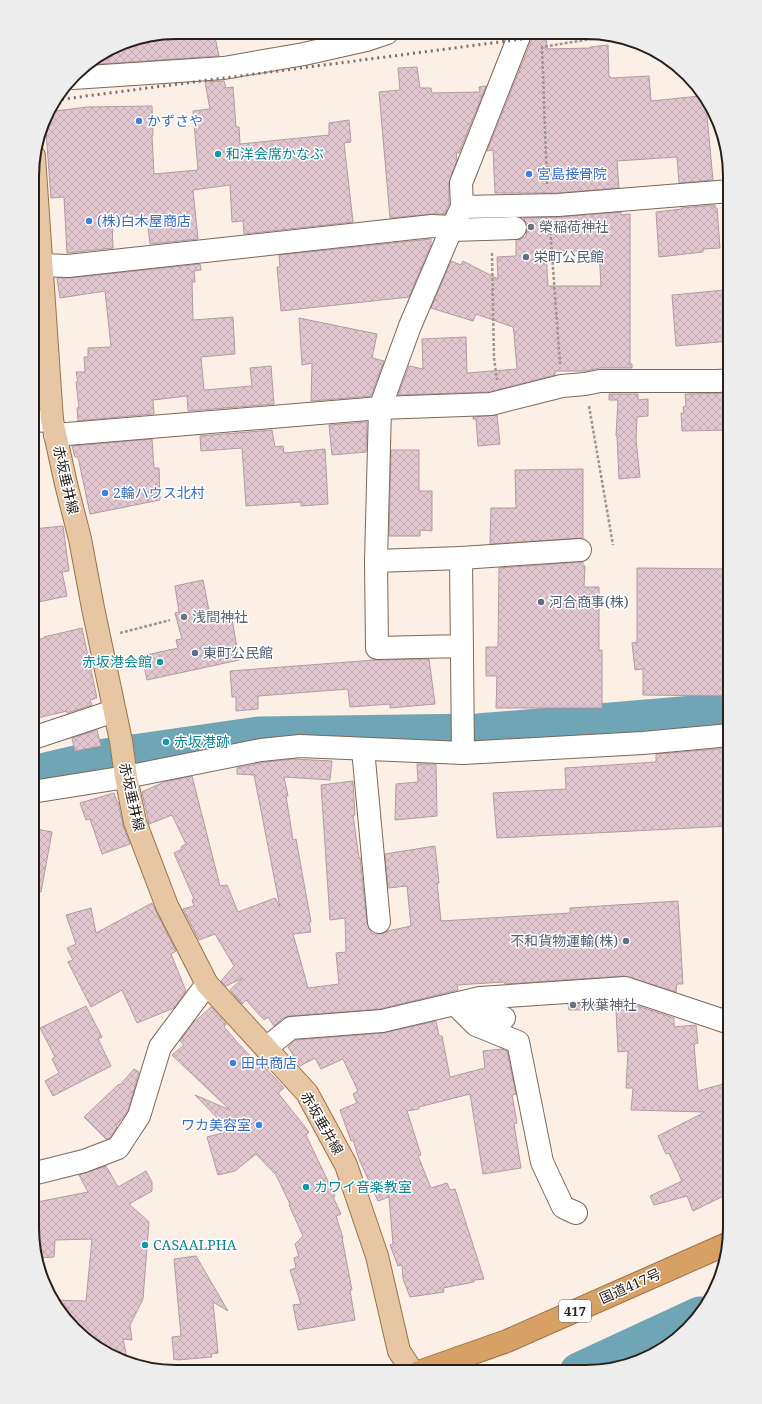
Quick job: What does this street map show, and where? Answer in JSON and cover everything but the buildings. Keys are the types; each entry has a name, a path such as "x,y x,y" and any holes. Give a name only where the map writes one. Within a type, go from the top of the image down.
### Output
{"highway":[{"name":"国道417号","path":"439,1365 507,1341 722,1246"}],"main road":[{"name":"赤坂垂井線","path":"39,224 46,344 47,425 66,484 80,539 121,741 125,772 135,822 167,906 207,984 307,1093 346,1164 377,1256 399,1350 408,1365"}],"street":[{"path":"82,77 224,68 304,54 369,39"},
{"path":"462,646 377,648 376,561 380,408 410,326 462,206 461,183 518,39"},
{"path":"462,206 558,205 723,192"},
{"path":"42,265 68,266 432,226 452,228 515,228"},
{"path":"47,425 380,408 491,404 562,386 600,381 723,381"},
{"path":"376,561 461,558 580,550"},
{"path":"461,558 463,739"},
{"path":"39,736 114,712"},
{"path":"39,790 125,772 261,750 300,746 363,749 463,739 643,743 723,736"},
{"path":"363,749 379,922"},
{"path":"39,1172 84,1161 118,1148 138,1116 160,1047 207,984"},
{"path":"266,1048 291,1028 382,1021 480,998 625,988 723,1020"},
{"path":"462,1003 489,1018 504,1018"},
{"path":"462,1003 476,1025 518,1042 542,1162 563,1207 576,1213"}],"path":[{"path":"492,253 494,358 501,402"},
{"path":"585,384 613,545"},
{"path":"99,638 170,620"}],"waterway":[{"path":"39,774 105,758 259,736 478,733 723,713"},
{"path":"595,1364 685,1323"}],"railway":[{"path":"63,99 523,39"}],"place":[{"name":"かずさや","path":"139,121"},
{"name":"和洋会席かなぶ","path":"218,154"},
{"name":"宮島接骨院","path":"529,174"},
{"name":"(株)白木屋商店","path":"89,221"},
{"name":"榮稲荷神社","path":"531,227"},
{"name":"栄町公民館","path":"526,257"},
{"name":"2輪ハウス北村","path":"105,493"},
{"name":"河合商事(株)","path":"541,602"},
{"name":"浅間神社","path":"184,617"},
{"name":"東町公民館","path":"195,653"},
{"name":"赤坂港会館","path":"160,662"},
{"name":"赤坂港跡","path":"166,742"},
{"name":"不和貨物運輸(株)","path":"626,941"},
{"name":"秋葉神社","path":"573,1005"},
{"name":"田中商店","path":"233,1063"},
{"name":"ワカ美容室","path":"259,1125"},
{"name":"カワイ音楽教室","path":"306,1187"},
{"name":"CASAALPHA","path":"145,1245"}]}
